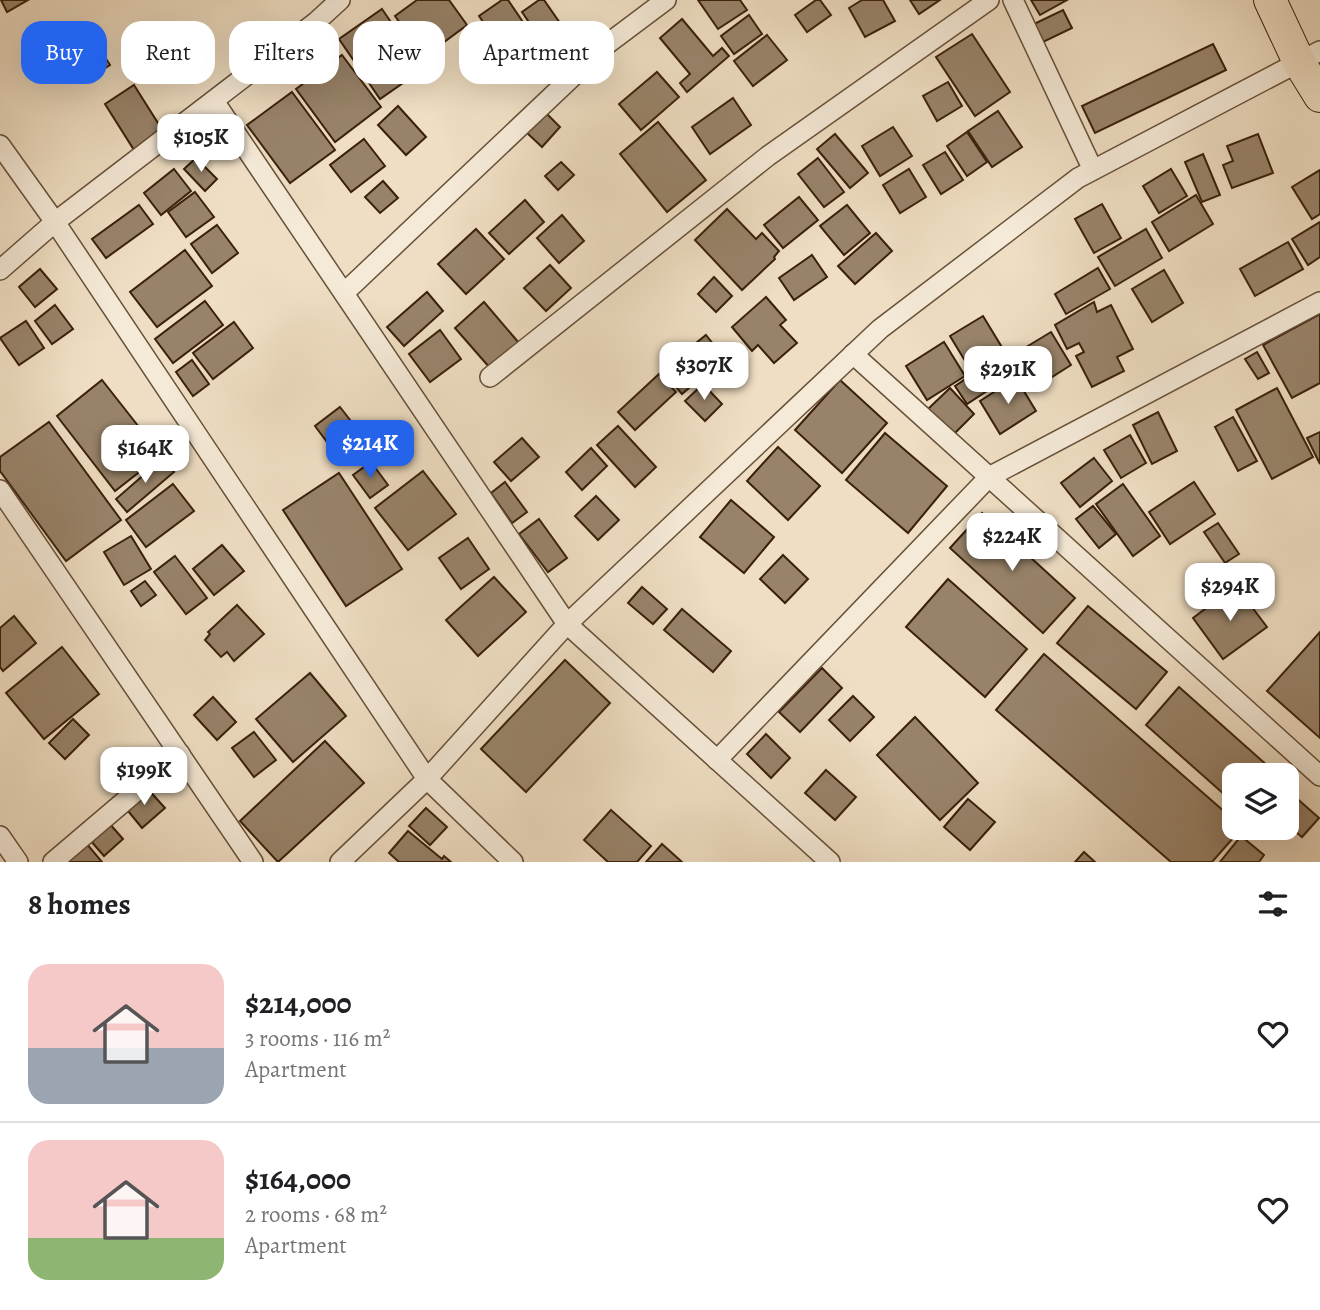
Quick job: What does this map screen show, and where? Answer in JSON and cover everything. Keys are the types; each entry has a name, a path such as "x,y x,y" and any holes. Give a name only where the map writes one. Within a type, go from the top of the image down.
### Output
{"highway":[{"path":"1270,0 1310,57 1320,96"}],"street":[{"path":"0,270 55,222 316,22 340,0"},
{"path":"344,293 606,45 666,0"},
{"path":"490,377 768,156 989,0"},
{"path":"1013,0 1093,170"},
{"path":"340,862 427,779 567,624 880,329 1078,178 1310,57"},
{"path":"214,101 567,624 830,862"},
{"path":"0,145 55,222 427,779 513,862"},
{"path":"717,760 989,477 1320,302"},
{"path":"853,354 1320,776"},
{"path":"0,490 253,862"},
{"path":"53,862 180,754"},
{"path":"0,836 18,862"}],"building":[{"path":"1,0 28,0 7,12"},
{"path":"417,0 449,0 464,21 459,21 459,31 445,41 445,21 399,21 395,16"},
{"path":"502,0 508,0 522,21 482,21 479,16"},
{"path":"539,0 544,0 559,21 528,21 522,12"},
{"path":"698,0 740,0 747,10 718,29"},
{"path":"820,0 831,15 807,32 795,15"},
{"path":"862,0 883,0 895,21 865,37 849,8"},
{"path":"910,0 940,0 919,14"},
{"path":"1031,0 1067,0 1040,15"},
{"path":"382,9 390,21 365,21"},
{"path":"1063,10 1072,28 1043,42 1034,24"},
{"path":"749,15 762,34 734,54 721,36"},
{"path":"682,19 713,56 722,48 729,56 687,92 680,83 690,74 660,38"},
{"path":"353,29 353,59 339,39"},
{"path":"972,34 1010,92 975,116 936,57"},
{"path":"767,35 787,60 753,86 734,61"},
{"path":"1213,44 1226,70 1095,133 1082,106"},
{"path":"342,55 353,70 353,84 364,84 381,107 335,142 296,89 303,84 339,84 339,57"},
{"path":"657,72 679,97 641,130 619,104"},
{"path":"948,82 962,106 937,121 923,96"},
{"path":"370,84 402,84 380,99"},
{"path":"134,85 163,131 134,150 105,104"},
{"path":"292,92 335,150 290,183 247,125"},
{"path":"733,98 751,125 710,154 692,127"},
{"path":"398,106 426,137 406,155 378,125"},
{"path":"998,111 1022,147 992,167 968,131"},
{"path":"545,112 560,127 542,147 526,132"},
{"path":"658,122 706,180 667,212 620,154"},
{"path":"893,127 912,156 880,176 862,146"},
{"path":"967,132 987,162 967,176 947,146"},
{"path":"835,134 868,173 850,188 817,149"},
{"path":"1258,134 1273,173 1232,188 1223,165 1233,161 1227,146"},
{"path":"364,139 385,166 351,192 330,165"},
{"path":"945,152 963,180 941,194 923,165"},
{"path":"1203,154 1220,195 1202,202 1185,162"},
{"path":"196,158 217,179 205,191 184,169"},
{"path":"818,158 844,192 824,207 798,174"},
{"path":"561,162 574,175 558,190 545,176"},
{"path":"174,169 191,191 161,215 144,193"},
{"path":"909,169 926,197 900,213 883,185"},
{"path":"1171,169 1187,196 1159,213 1143,186"},
{"path":"1320,170 1320,214 1312,219 1292,187"},
{"path":"383,181 398,198 380,213 365,197"},
{"path":"195,192 214,217 186,237 168,212"},
{"path":"1196,195 1213,224 1169,251 1152,222"},
{"path":"799,197 818,220 783,248 764,225"},
{"path":"525,200 544,222 509,254 489,233"},
{"path":"1102,204 1121,238 1094,253 1075,219"},
{"path":"139,205 153,224 106,258 92,239"},
{"path":"847,205 870,233 844,255 820,226"},
{"path":"727,209 756,239 762,233 779,251 775,259 742,290 695,240"},
{"path":"562,215 584,241 559,263 537,238"},
{"path":"1320,222 1320,257 1308,265 1292,239"},
{"path":"217,225 238,253 212,273 191,244"},
{"path":"476,229 504,259 466,294 438,264"},
{"path":"1146,229 1162,258 1115,286 1098,257"},
{"path":"876,233 892,251 855,284 838,266"},
{"path":"1288,242 1303,269 1255,296 1240,269"},
{"path":"185,250 212,286 157,327 130,292"},
{"path":"812,255 827,277 794,300 779,278"},
{"path":"550,265 571,288 546,311 524,288"},
{"path":"1098,268 1110,289 1066,314 1055,294"},
{"path":"40,269 57,289 35,307 19,287"},
{"path":"1164,270 1183,303 1152,322 1132,289"},
{"path":"714,277 732,296 716,312 698,294"},
{"path":"427,292 443,311 404,346 387,327"},
{"path":"766,297 786,320 780,325 797,343 774,363 758,345 752,351 732,327"},
{"path":"205,301 223,325 173,363 155,339"},
{"path":"484,302 519,343 490,368 455,328"},
{"path":"1094,302 1097,312 1111,305 1133,349 1117,357 1124,371 1092,387 1076,356 1084,352 1079,343 1067,349 1055,325"},
{"path":"55,305 73,329 52,344 35,321"},
{"path":"1320,314 1320,383 1292,398 1263,345"},
{"path":"983,316 1003,349 970,369 950,336"},
{"path":"26,321 44,348 19,365 0,338"},
{"path":"234,322 253,348 213,379 193,353"},
{"path":"440,330 461,359 430,382 409,354"},
{"path":"1051,332 1071,365 1044,382 1023,349"},
{"path":"706,335 725,359 699,379 681,355"},
{"path":"944,342 965,376 927,400 906,366"},
{"path":"1257,352 1269,373 1258,379 1245,359"},
{"path":"677,358 697,381 682,394 662,371"},
{"path":"192,360 209,384 193,396 176,372"},
{"path":"984,367 996,385 967,404 955,386"},
{"path":"659,374 676,392 635,430 618,412"},
{"path":"1016,378 1036,411 1000,434 980,401"},
{"path":"102,380 161,455 115,491 57,416"},
{"path":"840,380 887,423 842,473 795,430"},
{"path":"703,384 722,404 705,421 685,401"},
{"path":"950,388 974,414 953,435 928,409"},
{"path":"1277,388 1313,457 1272,479 1236,410"},
{"path":"340,407 361,434 336,454 315,426"},
{"path":"1158,412 1177,451 1152,464 1133,425"},
{"path":"1233,417 1257,461 1238,471 1215,427"},
{"path":"49,422 121,520 66,561 0,471 0,457"},
{"path":"618,426 656,467 635,487 597,445"},
{"path":"1320,432 1320,464 1307,438"},
{"path":"885,433 947,486 908,533 846,480"},
{"path":"1130,435 1146,463 1121,478 1104,450"},
{"path":"522,438 539,457 511,481 494,462"},
{"path":"778,447 820,486 788,520 747,481"},
{"path":"591,448 607,466 582,490 566,472"},
{"path":"1094,458 1112,481 1080,507 1061,483"},
{"path":"162,459 174,472 127,512 116,499"},
{"path":"371,462 388,485 370,498 353,475"},
{"path":"423,471 456,514 408,550 375,508"},
{"path":"339,473 402,569 346,606 283,510"},
{"path":"505,482 527,512 512,523 491,493"},
{"path":"1194,482 1215,514 1170,544 1149,512"},
{"path":"173,484 194,511 146,547 126,520"},
{"path":"1123,484 1160,536 1133,556 1096,504"},
{"path":"596,496 619,520 598,540 575,516"},
{"path":"731,500 774,537 744,573 700,537"},
{"path":"1093,506 1116,534 1099,548 1076,519"},
{"path":"982,513 1075,598 1043,633 950,548"},
{"path":"539,519 567,558 548,572 519,534"},
{"path":"1218,523 1239,554 1225,563 1204,532"},
{"path":"131,536 151,569 124,585 104,552"},
{"path":"468,538 489,569 461,589 439,558"},
{"path":"222,545 244,571 214,595 193,569"},
{"path":"783,555 808,579 785,603 760,579"},
{"path":"175,556 207,598 186,614 154,572"},
{"path":"494,577 526,612 478,656 446,620"},
{"path":"948,579 1027,649 985,697 906,627"},
{"path":"145,581 156,595 141,606 131,591"},
{"path":"1236,586 1267,627 1223,659 1193,618"},
{"path":"642,587 667,609 653,624 628,603"},
{"path":"237,605 264,634 234,661 227,652 221,657 205,640 210,634 208,632"},
{"path":"1088,606 1167,672 1136,709 1057,643"},
{"path":"682,609 731,651 713,672 664,630"},
{"path":"14,616 36,643 3,671 0,667 0,628"},
{"path":"1320,632 1320,738 1267,691"},
{"path":"62,647 99,694 44,739 6,693"},
{"path":"1044,654 1222,810 1222,840 1231,840 1212,862 1171,862 996,710"},
{"path":"565,660 610,703 526,792 481,749"},
{"path":"822,668 842,688 800,732 779,712"},
{"path":"310,673 346,716 293,762 256,719"},
{"path":"1179,687 1264,763 1222,763 1222,792 1146,725"},
{"path":"853,696 874,717 850,741 829,720"},
{"path":"213,697 236,722 217,740 194,715"},
{"path":"915,717 978,783 940,820 877,755"},
{"path":"73,719 89,735 65,759 49,743"},
{"path":"254,732 276,760 254,777 232,748"},
{"path":"766,734 790,758 771,778 747,754"},
{"path":"325,741 364,783 278,862 240,821"},
{"path":"826,770 856,797 835,820 805,793"},
{"path":"146,787 165,808 142,828 124,806"},
{"path":"968,799 995,822 970,850 944,827"},
{"path":"1299,800 1319,818 1302,837 1299,835"},
{"path":"426,808 447,827 430,845 409,826"},
{"path":"611,810 651,846 637,862 608,862 584,840"},
{"path":"109,823 123,839 104,856 90,840"},
{"path":"408,831 442,859 444,856 451,862 399,862 389,853"},
{"path":"1238,840 1246,840 1264,855 1259,862 1220,862"},
{"path":"86,843 102,862 65,862"},
{"path":"662,844 682,862 646,862"},
{"path":"1084,852 1095,862 1075,862"}]}
